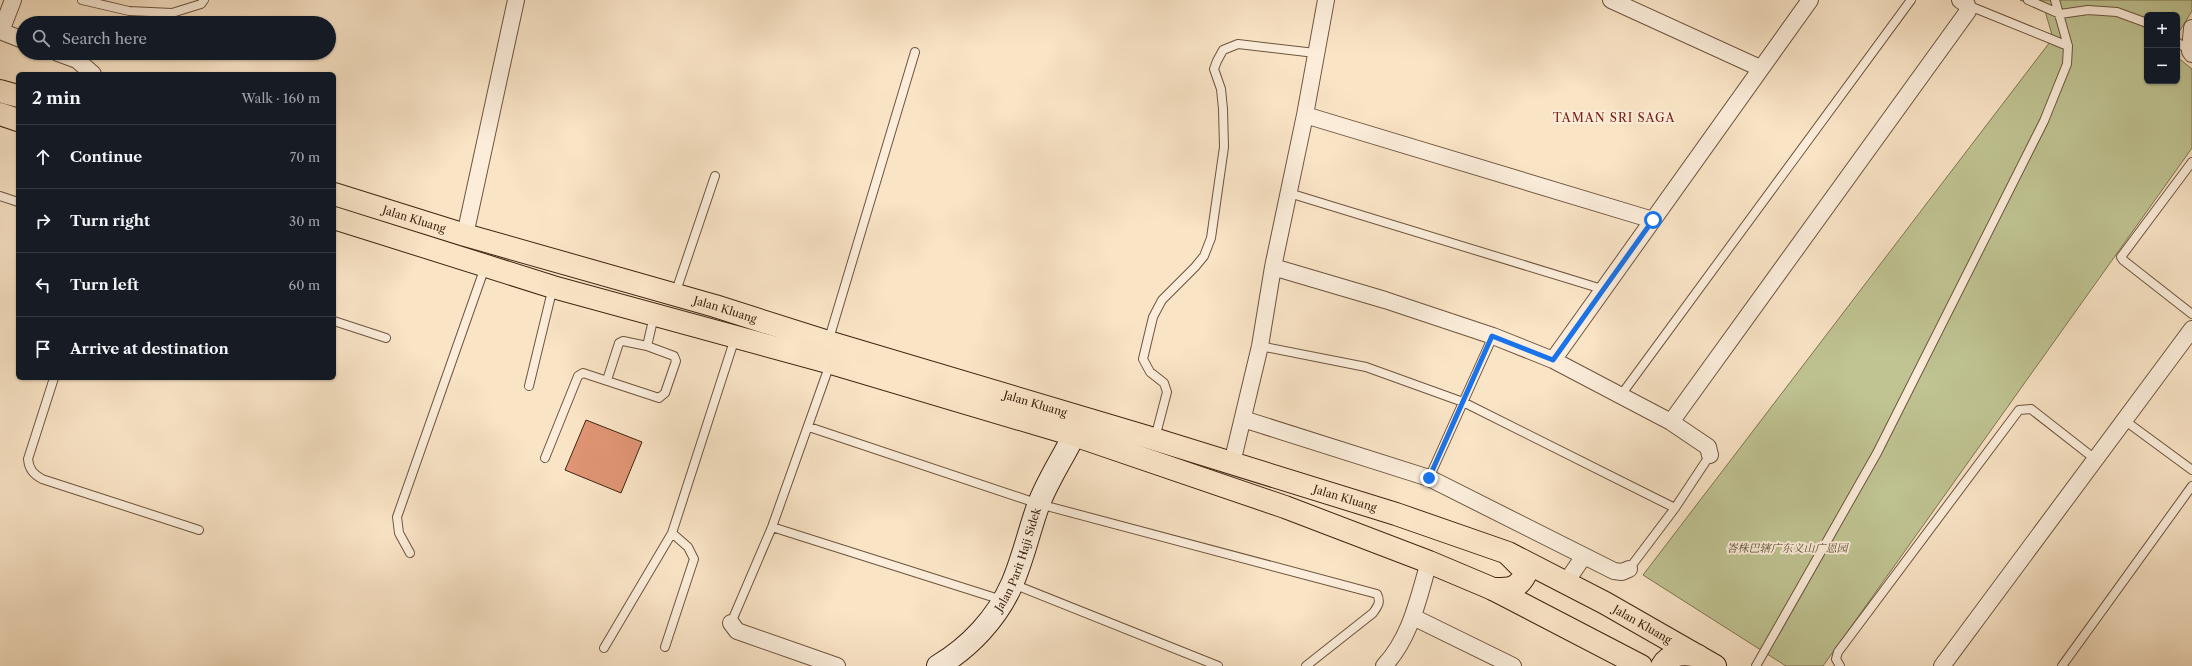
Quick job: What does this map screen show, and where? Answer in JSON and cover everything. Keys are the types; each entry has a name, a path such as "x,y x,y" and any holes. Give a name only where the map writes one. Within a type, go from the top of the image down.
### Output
{"highway":[{"path":"0,91 16,95"},
{"path":"0,114 16,119"},
{"name":"Jalan Kluang","path":"336,195 465,235 674,294 830,353 1285,507 1429,562 1493,589 1641,666"},
{"name":"Jalan Kluang","path":"336,219 486,264 553,287 736,337 830,353 1154,439 1396,514 1508,553 1566,582 1707,661"},
{"path":"1493,589 1510,589 1516,587 1524,575 1522,568 1508,553"},
{"path":"1662,666 1665,660 1673,656 1689,654 1707,661"}],"street":[{"path":"13,0 0,31 16,37"},
{"path":"465,235 516,0"},
{"path":"1232,463 1260,346 1273,267 1305,115 1315,53 1326,0"},
{"path":"1611,0 1760,68"},
{"path":"1553,360 1602,289 1653,220 1809,0"},
{"path":"1671,422 1968,11 1964,3"},
{"path":"2191,52 2192,28"},
{"path":"77,60 91,72"},
{"path":"1305,115 1653,220"},
{"path":"1273,267 1385,300 1492,336 1553,360 1671,422 1708,447 1710,455"},
{"path":"1942,666 2192,329"},
{"path":"1243,419 1429,478 1614,572 1622,572 1628,569"},
{"name":"Jalan Parit Haji Sidek","path":"938,666 962,649 982,631 1007,592 1039,504 1074,435"},
{"path":"1566,582 1584,556"},
{"path":"1384,666 1398,651 1414,617 1429,562"},
{"path":"1414,617 1513,666"},
{"path":"731,623 737,631 837,666"}],"lane":[{"path":"82,0 129,11 172,12 201,4 204,0"},
{"path":"1621,395 1911,0"},
{"path":"2028,0 2060,14 2088,10 2117,12 2144,22"},
{"path":"1756,666 1880,446 2044,121 2067,64 2068,46 2055,0"},
{"path":"1964,3 2068,46"},
{"path":"1154,439 1167,392 1164,382 1150,372 1143,359 1154,317 1162,300 1204,256 1211,238 1224,147 1221,89 1214,69 1217,61 1223,50 1238,44 1315,53"},
{"path":"2180,44 2191,52"},
{"path":"731,623 772,527 809,427 915,52"},
{"path":"2192,162 2121,257 2192,314"},
{"path":"674,294 715,176"},
{"path":"1289,193 1602,289"},
{"path":"0,196 16,201"},
{"path":"410,553 399,533 397,517 486,264"},
{"path":"529,386 553,287"},
{"path":"647,346 654,315"},
{"path":"336,322 386,338"},
{"path":"1429,478 1492,336"},
{"path":"604,648 672,533 736,337"},
{"path":"545,458 578,376 583,373 659,398 665,393 676,361 674,356 647,346 623,341 619,343 607,380"},
{"path":"1260,346 1366,366 1463,402 1675,508"},
{"path":"53,380 28,459 28,466 33,474 42,479 199,530"},
{"path":"1840,666 1836,659 1838,652 2019,410 2031,410 2095,459"},
{"path":"2124,420 2192,470"},
{"path":"809,427 1039,504 1377,594 1379,599 1378,606 1373,612 1306,666"},
{"path":"1628,569 1675,508 1710,455"},
{"path":"2062,666 2192,486"},
{"path":"772,527 1007,592 1218,666"},
{"path":"665,648 694,559 688,547 672,533"}],"green space":[{"name":"峇株巴辖广东义山广恩园","path":"2020,0 2192,0 2192,11 2180,30 2180,12 2144,12 2144,84 2180,84 2180,59 2192,69 2192,148 1823,666 1786,666 1643,575 2053,38 2045,11"}],"building":[{"path":"586,420 642,442 621,493 565,470"}],"district":[{"name":"TAMAN SRI SAGA","path":"1614,118"}],"route":[{"path":"1429,478 1492,336 1553,360 1602,289 1653,220"}]}
